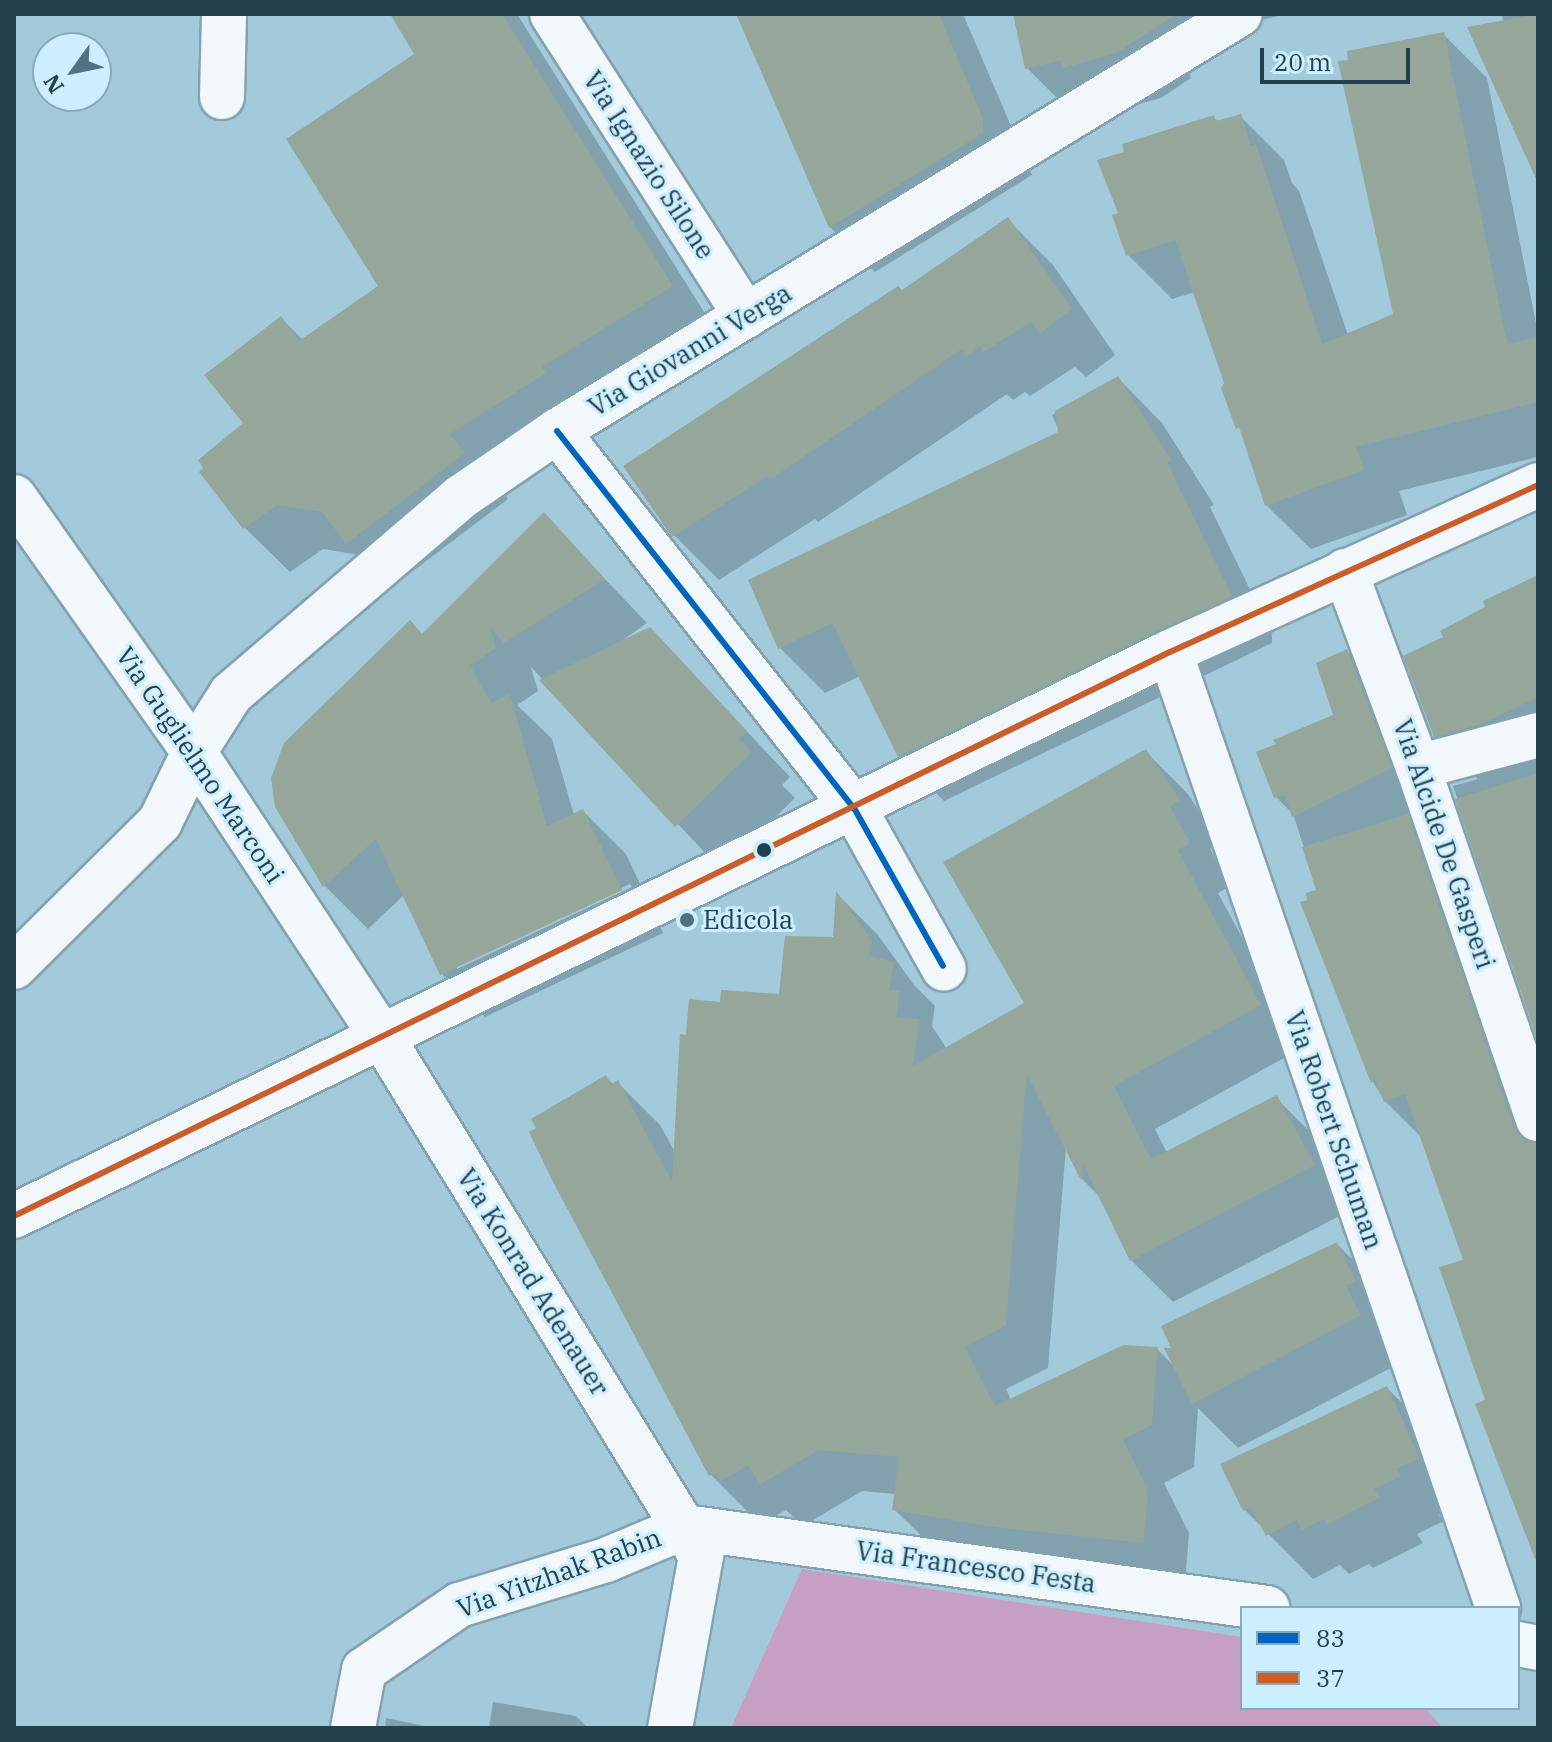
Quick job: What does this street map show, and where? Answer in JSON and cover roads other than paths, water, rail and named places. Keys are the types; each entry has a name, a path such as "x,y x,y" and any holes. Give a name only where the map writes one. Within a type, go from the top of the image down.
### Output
{"street":[{"path":"222,97 224,14"},
{"name":"Via Ignazio Silone","path":"552,14 746,316"},
{"name":"Via Giovanni Verga","path":"14,967 160,822 194,752 231,694 461,497 557,431 1240,14"},
{"path":"557,431 854,808 944,969"},
{"path":"14,1216 1170,652 1538,485"},
{"name":"Via Guglielmo Marconi","path":"14,497 194,752 382,1037"},
{"name":"Via Alcide De Gasperi","path":"1345,571 1418,767 1538,1119"},
{"name":"Via Robert Schuman","path":"1170,652 1497,1606"},
{"path":"1418,767 1538,735"},
{"name":"Via Konrad Adenauer","path":"382,1037 701,1556 670,1728"},
{"name":"Via Francesco Festa","path":"685,1527 1253,1606"},
{"name":"Via Yitzhak Rabin","path":"353,1728 364,1670 459,1605 606,1560 685,1527"}],"place":[{"name":"Edicola","path":"687,920"}]}
